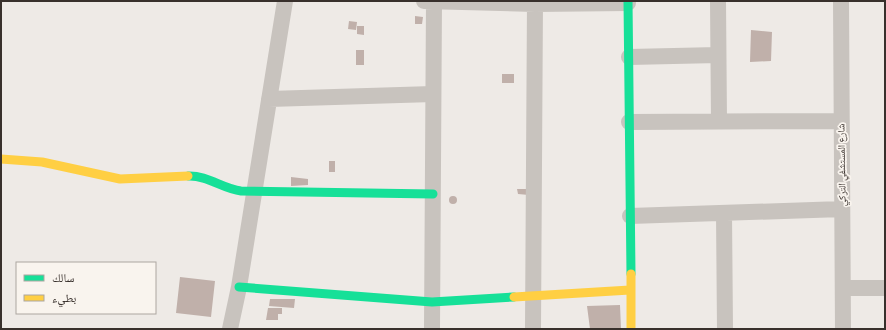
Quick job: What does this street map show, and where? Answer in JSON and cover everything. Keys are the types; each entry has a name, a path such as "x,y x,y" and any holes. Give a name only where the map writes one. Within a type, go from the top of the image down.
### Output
{"street":[{"path":"230,329 239,287 253,192 285,1"},
{"path":"432,329 433,94 431,1 628,2 631,329"},
{"path":"718,1 719,121"},
{"name":"شارع المستشفي التركي","path":"841,1 843,329"},
{"path":"533,329 535,2"},
{"path":"629,57 718,55"},
{"path":"269,99 433,94"},
{"path":"629,122 841,121"},
{"path":"1,159 66,166 120,179 193,176 209,180 230,190 253,192 433,194"},
{"path":"630,216 842,209"},
{"path":"724,213 725,329"},
{"path":"239,287 432,302 630,290"},
{"path":"843,288 885,288"}],"building":[{"path":"415,16 423,17 422,24 415,24"},
{"path":"349,21 357,22 356,30 348,29"},
{"path":"357,26 364,26 364,35 357,34"},
{"path":"751,30 772,32 771,61 750,62"},
{"path":"356,50 364,50 364,65 356,65"},
{"path":"502,74 514,74 514,83 502,83"},
{"path":"329,161 335,161 335,172 329,172"},
{"path":"291,177 308,179 308,185 291,186"},
{"path":"517,189 529,189 529,195 518,194"},
{"path":"453,196 456,197 456,203 453,204 450,203 449,200 450,197"},
{"path":"180,277 215,281 211,317 176,313"},
{"path":"270,299 295,299 294,308 269,306"},
{"path":"620,305 621,329 590,329 587,306"},
{"path":"268,308 282,308 282,314 278,314 278,320 266,320"}],"traffic: fast":[{"path":"628,1 631,274"},
{"path":"188,176 195,176 234,190 241,191 433,194"},
{"path":"239,287 432,302 514,297"}],"traffic: slow":[{"path":"1,159 42,162 120,179 188,176"},
{"path":"631,274 631,329"},
{"path":"514,297 630,290"}]}
